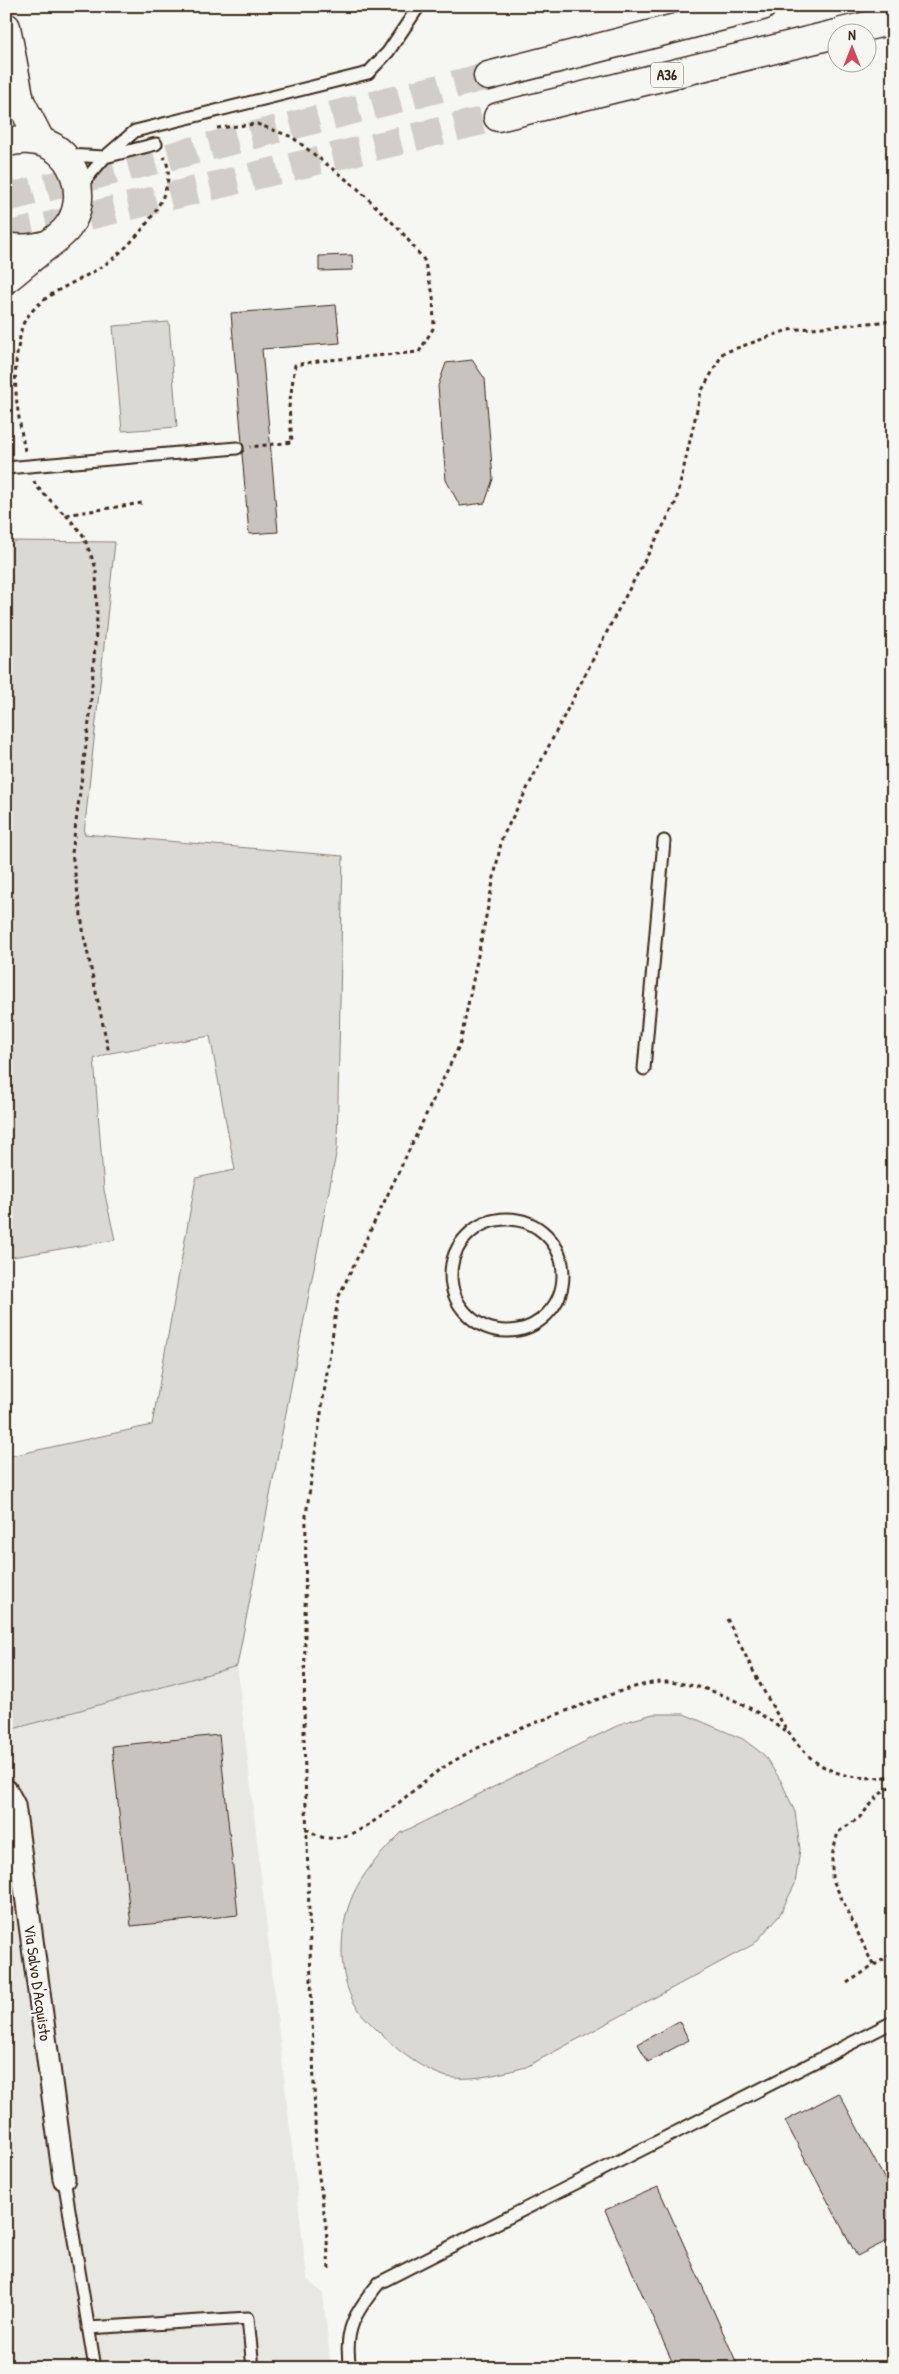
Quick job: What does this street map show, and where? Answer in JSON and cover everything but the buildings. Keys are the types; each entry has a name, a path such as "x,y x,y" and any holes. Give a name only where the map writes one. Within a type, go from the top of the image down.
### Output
{"main road":[{"path":"488,76 762,6"},
{"path":"876,24 893,20"},
{"path":"6,280 68,226 78,202 76,176 51,148 20,101 7,34"},
{"name":"A36","path":"498,117 826,36"},
{"path":"6,142 22,139 51,148"},
{"path":"6,247 19,250 34,249 49,244"}],"street":[{"name":"Via Salvo D'Acquisto","path":"6,1790 14,1805 64,2179"}],"lane":[{"path":"78,188 105,157 135,131 368,73 388,52 419,6"},
{"path":"51,148 105,157 156,144"},
{"path":"6,468 237,448"},
{"path":"644,1068 664,841"},
{"path":"511,1219 528,1223 548,1236 558,1251 563,1275 560,1292 548,1313 529,1327 506,1331 488,1328 468,1315 454,1296 450,1272 455,1252 467,1235 488,1222 511,1219"},
{"path":"350,2368 347,2339 358,2309 379,2283 893,2022"},
{"path":"64,2179 95,2368"},
{"path":"88,2328 248,2318 253,2368"}],"path":[{"path":"211,129 257,124 292,137 357,188 401,231 424,260 433,294 434,327 420,352 318,361 295,365 289,407 292,442 237,448"},
{"path":"110,1053 84,936 72,853 90,714 97,617 96,568 83,535 36,486 28,466 18,414 14,364 23,325 46,296 103,266 145,228 166,192 169,166 156,144"},
{"path":"329,2269 316,2155 306,1829 304,1738 306,1515 338,1298 460,1044 502,838 616,614 676,502 701,392 723,353 788,330 893,321"},
{"path":"65,515 142,503"},
{"path":"727,1619 787,1732"},
{"path":"306,1829 325,1838 343,1837 389,1812 437,1772 481,1746 621,1690 665,1682 697,1687 729,1697 760,1713 787,1732 817,1764 844,1776 874,1779 893,1776"},
{"path":"873,1965 832,1878 832,1856 838,1832 859,1818 879,1795 893,1784"},
{"path":"847,1983 893,1953"}],"shaded area":[{"path":"169,322 177,427 122,431 113,326"},
{"path":"6,541 115,542 84,834 343,856 337,1149 237,1666 6,1731 6,1457 152,1425 196,1178 235,1170 210,1036 110,1053 94,1059 104,1190 115,1240 6,1258"},
{"path":"237,1666 307,2279 323,2294 331,2368 6,2368 6,1731"},
{"path":"653,1714 684,1714 743,1739 764,1755 781,1781 795,1812 800,1849 795,1884 779,1916 754,1944 526,2067 474,2078 453,2078 435,2073 402,2053 361,2013 352,1999 343,1970 343,1932 346,1915 351,1900 366,1872 401,1833 625,1722"}],"tunnel":[{"path":"6,198 488,76"},
{"path":"6,236 498,117"}]}
